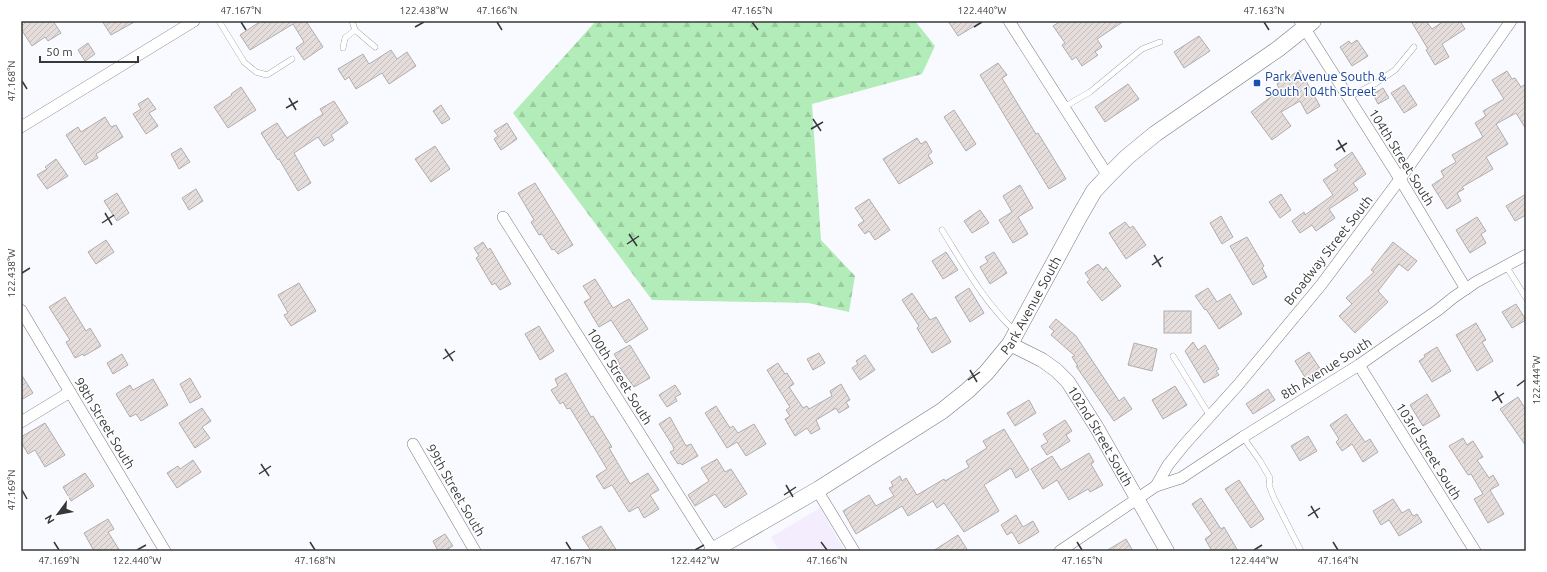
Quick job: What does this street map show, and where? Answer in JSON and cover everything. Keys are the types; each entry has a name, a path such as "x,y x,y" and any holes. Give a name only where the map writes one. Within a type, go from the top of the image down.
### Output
{"main road":[{"name":"Park Avenue South","path":"712,551 817,490 957,399 986,373 1013,338 1094,191 1127,157 1164,127 1242,75 1306,23"}],"street":[{"path":"21,127 194,21"},
{"path":"1009,21 1108,176"},
{"name":"Broadway Street South","path":"1156,486 1168,465 1238,385 1321,285 1400,179 1511,21"},
{"name":"104th Street South","path":"1306,23 1348,97 1400,179 1466,289"},
{"name":"100th Street South","path":"503,217 712,551"},
{"name":"8th Avenue South","path":"1060,551 1156,486 1180,478 1243,436 1359,365 1466,289 1526,255"},
{"name":"98th Street South","path":"21,312 165,551"},
{"name":"102nd Street South","path":"1013,338 1056,370 1068,382 1097,428 1167,551"},
{"name":"103rd Street South","path":"1359,365 1475,551"},
{"path":"21,422 70,392"},
{"name":"99th Street South","path":"413,444 475,551"},
{"path":"817,490 854,551"}],"lane":[{"path":"219,21 244,62 256,72 267,75 292,59"},
{"path":"352,21 355,30 375,47"},
{"path":"343,48 345,38 355,30"},
{"path":"1064,107 1090,92 1142,49 1160,42"},
{"path":"1348,97 1376,83 1394,70 1414,47"},
{"path":"942,230 981,292 1013,338"},
{"path":"1506,266 1526,298"},
{"path":"1173,356 1210,416"},
{"path":"1243,436 1270,478 1270,485 1274,498 1301,551"}],"shaded area":[{"path":"820,508 845,551 779,551 771,537"}],"green space":[{"path":"596,21 915,21 935,46 922,74 812,104 821,240 855,276 849,312 808,303 652,300 513,113"}],"building":[{"path":"21,21 53,21 61,33 48,41 45,37 32,46 21,29"},
{"path":"102,21 136,21 111,35"},
{"path":"261,21 306,21 323,47 304,60 296,48 304,42 293,24 250,50 240,35"},
{"path":"948,21 983,21 958,36"},
{"path":"1061,21 1124,21 1097,39 1102,47 1095,52 1098,55 1082,66 1076,57 1072,60 1062,45 1065,43 1053,26"},
{"path":"1411,21 1426,21 1432,29 1444,21 1460,21 1465,29 1442,44 1449,57 1435,65 1426,50 1428,49"},
{"path":"1199,36 1210,51 1184,68 1174,52"},
{"path":"1357,40 1368,56 1352,66 1340,47 1349,41 1351,44"},
{"path":"88,43 95,54 85,61 78,50"},
{"path":"391,50 397,59 407,52 416,66 389,84 382,73 356,89 349,77 345,80 338,69 363,54 369,64"},
{"path":"998,63 1007,75 1002,78 1036,134 1038,133 1066,179 1049,189 980,75"},
{"path":"1300,70 1320,106 1307,114 1300,101 1281,112 1291,126 1272,140 1251,112 1280,90 1277,84"},
{"path":"1507,71 1512,79 1515,78 1521,87 1526,84 1526,129 1516,113 1496,124 1508,144 1486,157 1493,169 1462,187 1464,189 1457,193 1461,201 1447,209 1432,185 1444,177 1441,171 1456,162 1452,155 1483,137 1475,123 1486,116 1483,111 1504,99 1492,80"},
{"path":"1128,84 1139,99 1105,122 1095,107"},
{"path":"1404,85 1417,105 1404,113 1391,93"},
{"path":"241,87 256,110 228,128 214,107"},
{"path":"1383,88 1389,98 1378,104 1373,94"},
{"path":"148,98 156,109 149,113 158,126 146,134 133,114 141,109 138,104"},
{"path":"334,101 348,123 331,135 334,140 324,146 318,137 294,153 311,183 298,191 261,133 277,123 287,138 323,114 320,109"},
{"path":"441,105 450,119 442,124 433,111"},
{"path":"954,110 976,144 966,151 944,117"},
{"path":"105,117 111,127 116,125 123,137 96,154 98,158 85,165 66,135 78,127 81,132"},
{"path":"507,123 517,139 501,150 494,139 498,136 494,131"},
{"path":"917,138 921,144 926,141 932,152 928,155 933,163 899,184 883,159"},
{"path":"435,146 450,169 431,182 415,159"},
{"path":"181,148 190,162 179,169 171,154"},
{"path":"1352,152 1366,174 1353,183 1358,190 1329,209 1335,218 1316,231 1312,225 1300,233 1292,221 1304,212 1305,215 1333,195 1323,180 1338,170 1334,165"},
{"path":"56,159 68,176 47,189 37,175 47,169 45,167"},
{"path":"535,183 573,245 558,254 554,249 552,250 542,234 539,235 531,222 534,220 518,193"},
{"path":"1020,185 1033,208 1018,217 1028,234 1013,243 999,220 1012,212 1003,196"},
{"path":"196,189 203,201 189,210 182,198"},
{"path":"117,193 129,213 117,221 104,201"},
{"path":"1281,194 1291,210 1280,218 1269,202"},
{"path":"1526,194 1526,215 1515,221 1506,206"},
{"path":"869,199 890,230 875,240 869,231 865,234 858,225 864,221 855,208"},
{"path":"980,210 989,223 972,233 964,221"},
{"path":"1221,216 1233,237 1222,244 1210,223"},
{"path":"1477,217 1486,231 1481,234 1486,243 1470,253 1456,230"},
{"path":"1125,222 1130,228 1133,226 1146,245 1126,259 1109,233"},
{"path":"1247,237 1264,266 1262,268 1267,277 1253,285 1230,246"},
{"path":"106,240 114,252 96,264 88,252"},
{"path":"483,242 488,250 490,248 511,284 500,290 495,283 492,285 476,258 479,256 474,248"},
{"path":"1393,242 1417,261 1408,271 1399,264 1378,291 1388,302 1355,333 1339,316 1352,304 1346,298 1374,272 1371,270"},
{"path":"946,252 958,270 943,279 932,261"},
{"path":"994,252 1007,273 990,284 980,267 988,262 985,257"},
{"path":"1098,264 1103,270 1106,267 1121,286 1102,301 1087,282 1090,280 1085,273"},
{"path":"595,279 613,308 629,299 648,329 626,343 611,320 599,327 584,302 591,298 583,286"},
{"path":"299,283 316,311 291,326 284,315 288,313 278,295"},
{"path":"969,288 984,313 970,322 955,297"},
{"path":"1208,288 1217,302 1230,294 1242,314 1219,329 1206,309 1205,310 1195,296"},
{"path":"912,293 930,320 936,317 951,342 932,353 917,328 919,326 902,300"},
{"path":"65,297 86,331 90,328 101,346 84,356 83,354 75,358 66,342 70,340 49,307"},
{"path":"1516,304 1526,320 1512,328 1502,312"},
{"path":"1164,311 1191,311 1191,333 1164,333"},
{"path":"1056,319 1076,336 1119,401 1124,397 1132,409 1114,421 1076,366 1078,366 1072,357 1075,356 1051,335 1054,331 1049,327"},
{"path":"1476,323 1486,340 1482,342 1493,361 1477,371 1456,335"},
{"path":"539,326 554,351 540,360 525,334"},
{"path":"1193,342 1198,350 1205,345 1219,369 1216,371 1219,375 1204,383 1185,351"},
{"path":"1134,343 1157,349 1152,371 1128,365"},
{"path":"630,345 650,378 634,387 618,365 620,364 614,354"},
{"path":"1437,347 1451,371 1432,382 1419,361 1425,357 1424,355"},
{"path":"1309,352 1321,370 1306,379 1295,361"},
{"path":"819,353 825,363 813,370 807,359"},
{"path":"122,354 128,365 113,374 107,363"},
{"path":"865,355 875,370 860,380 852,368 858,364 856,361"},
{"path":"778,363 794,384 789,387 803,408 807,406 809,409 832,396 830,391 841,384 850,400 846,402 849,407 839,413 836,408 816,420 820,429 811,434 807,428 795,436 785,419 790,416 786,410 790,407 767,370"},
{"path":"566,373 591,417 593,416 612,447 609,448 630,484 648,473 659,490 650,495 659,509 644,518 638,507 629,512 612,485 604,489 596,476 607,469 570,408 567,409 563,402 560,404 551,390 558,386 555,379"},
{"path":"21,374 33,393 21,400"},
{"path":"190,378 201,397 190,403 180,384"},
{"path":"153,379 168,405 141,421 136,414 130,417 116,394 130,385 133,390"},
{"path":"675,385 681,394 675,397 677,401 667,407 659,395"},
{"path":"1175,386 1187,405 1163,419 1152,400"},
{"path":"1268,389 1275,400 1253,414 1246,404"},
{"path":"1427,394 1440,416 1423,426 1410,405"},
{"path":"1518,397 1526,410 1526,446 1500,409"},
{"path":"1029,400 1036,413 1015,426 1007,413"},
{"path":"716,406 730,428 733,426 738,433 754,424 766,444 746,456 737,442 727,448 705,413"},
{"path":"202,408 211,421 202,427 210,438 195,448 179,423"},
{"path":"1346,414 1365,442 1370,439 1378,452 1363,462 1352,444 1342,451 1336,442 1339,439 1330,425"},
{"path":"670,417 686,446 691,444 698,456 682,465 680,463 678,464 670,452 674,450 673,446 659,424"},
{"path":"1065,420 1072,431 1066,435 1070,441 1047,455 1041,446 1048,442 1043,434"},
{"path":"45,423 65,455 45,467 35,450 28,454 21,442 21,437"},
{"path":"1004,429 1029,470 1016,478 1011,468 984,485 999,511 964,532 944,503 937,508 933,501 908,516 902,506 856,534 843,511 869,495 876,506 894,496 889,488 893,486 891,482 900,476 902,481 906,478 917,495 944,479 945,481 969,467 966,461 987,448 983,441"},
{"path":"1308,436 1317,451 1300,461 1291,446"},
{"path":"1463,438 1467,445 1473,441 1483,457 1477,460 1489,478 1493,475 1499,485 1490,490 1504,514 1488,523 1474,499 1483,494 1471,474 1468,475 1449,446"},
{"path":"1089,453 1094,462 1091,464 1103,485 1090,492 1088,489 1069,500 1057,480 1043,489 1031,469 1052,456 1061,470"},
{"path":"717,459 725,472 731,469 747,494 725,508 715,494 695,506 688,495 709,481 701,468"},
{"path":"193,460 201,472 177,488 167,473 178,466 180,469"},
{"path":"85,473 94,486 71,501 63,487"},
{"path":"1239,480 1264,519 1251,528 1225,489"},
{"path":"1201,498 1221,529 1224,527 1238,551 1212,551 1205,539 1212,534 1192,504"},
{"path":"1393,499 1402,513 1409,509 1413,516 1417,514 1422,522 1399,536 1389,520 1381,525 1373,511"},
{"path":"1016,515 1023,527 1033,521 1039,532 1019,544 1012,532 1007,535 1001,525"},
{"path":"108,519 114,529 108,532 120,551 94,551 84,533"},
{"path":"601,526 617,551 591,551 582,537"},
{"path":"445,534 453,546 444,551 438,551 433,541"},
{"path":"958,535 968,551 933,551"},
{"path":"1126,539 1133,551 1106,551"}],"place":[{"name":"Park Avenue South & South 104th Street","path":"1257,83"}]}
